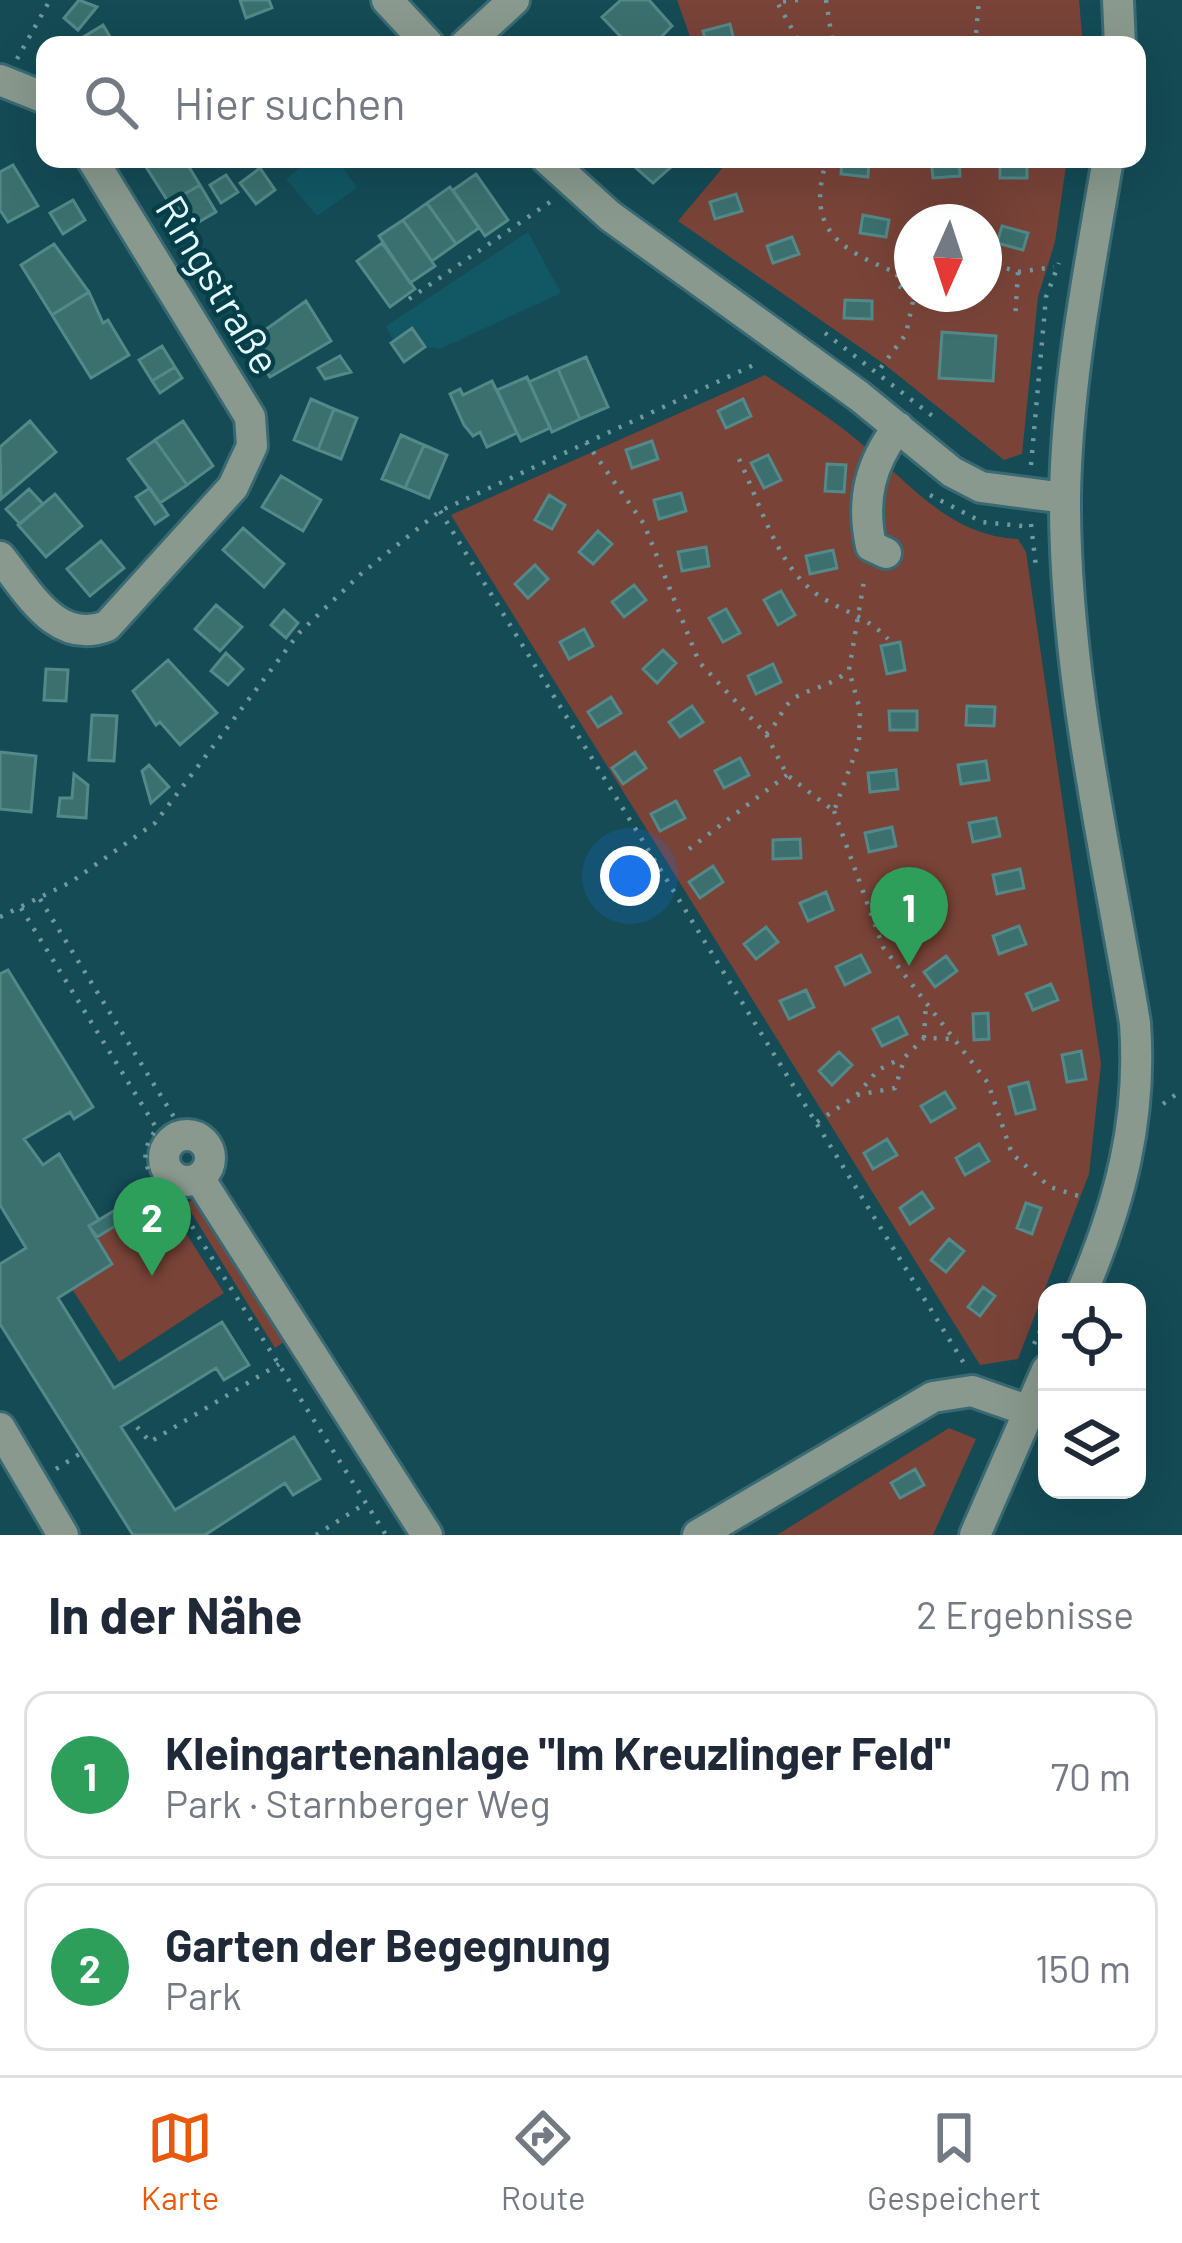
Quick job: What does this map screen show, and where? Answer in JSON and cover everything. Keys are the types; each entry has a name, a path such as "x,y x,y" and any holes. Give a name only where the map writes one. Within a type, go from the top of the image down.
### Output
{"street":[{"path":"387,0 421,36"},
{"path":"475,36 514,0"},
{"path":"1118,0 1120,36"},
{"path":"3,80 36,94"},
{"name":"Ringstraße","path":"0,557 63,626 94,632 107,626 233,488 252,446 250,417 98,168"},
{"path":"557,168 610,216 859,396 952,472 981,487 1065,498"},
{"path":"1086,1283 1116,1211 1139,1080 1136,1023 1073,651 1065,498 1072,377 1107,168"},
{"path":"878,550 868,486 876,459 898,427"},
{"path":"185,1135 167,1146 166,1168 184,1181 199,1178 428,1535"},
{"path":"976,1535 1038,1389"},
{"path":"698,1535 933,1397 972,1391 1028,1411"},
{"path":"0,1428 63,1535"}],"path":[{"path":"3,80 50,0"},
{"path":"796,36 775,1 798,0"},
{"path":"826,0 832,36"},
{"path":"976,36 979,0"},
{"path":"824,168 820,180 827,231 839,247 894,272"},
{"path":"409,299 556,197"},
{"path":"1002,267 1018,272 1056,267"},
{"path":"1016,320 1018,272"},
{"path":"859,396 906,334 912,312"},
{"path":"0,917 40,899 154,823 299,633 362,573 440,511 766,359 781,340"},
{"path":"586,442 644,524 699,662 766,734 788,775 834,811 883,947 988,1083 1012,1154 1050,1187 1092,1201"},
{"path":"739,460 791,569 820,596 857,613 888,638"},
{"path":"440,511 952,1342 970,1374 972,1391"},
{"path":"834,811 859,743 860,710 849,670 857,613 878,550"},
{"path":"766,734 779,724 794,698 835,682 849,670"},
{"path":"689,849 788,775"},
{"path":"40,899 185,1135"},
{"path":"21,908 157,1129 145,1162 161,1191 173,1196 386,1535"},
{"path":"816,1122 924,1038 925,998"},
{"path":"924,1038 958,1039"},
{"path":"856,1095 895,1088 905,1057"},
{"path":"137,1427 150,1442 279,1364"},
{"path":"319,1534 366,1503"}],"shaded area":[{"path":"677,0 1079,0 1082,36 690,36"},
{"path":"300,168 343,168 357,188 317,216 286,179"},
{"path":"722,168 1066,168 1055,242 1038,297 1022,454 1004,460 884,364 678,221"},
{"path":"528,232 561,293 440,349 425,347 404,362 386,326"},
{"path":"765,375 840,426 933,506 972,529 1018,539 1026,552 1101,1064 1089,1174 1047,1283 1038,1283 1038,1307 1018,1359 980,1365 451,515"},
{"path":"163,1197 224,1293 119,1362 72,1289 112,1264 97,1237"},
{"path":"192,1200 204,1217 210,1215 287,1340 275,1348 186,1204"},
{"path":"949,1428 976,1439 933,1535 777,1535"}],"building":[{"path":"79,0 97,7 78,30 64,18"},
{"path":"240,0 269,0 272,8 246,18"},
{"path":"621,0 649,0 672,26 662,36 620,36 602,17"},
{"path":"730,24 733,36 704,36 703,31"},
{"path":"103,25 110,36 85,36"},
{"path":"13,165 38,206 8,222 0,210 0,172"},
{"path":"147,168 190,168 200,185 169,203"},
{"path":"260,168 275,190 256,204 240,183"},
{"path":"636,168 670,168 653,183"},
{"path":"841,168 868,168 868,177 841,174"},
{"path":"932,168 960,168 960,176 933,178"},
{"path":"1000,168 1027,168 1027,178 1000,178"},
{"path":"476,174 508,220 485,236 453,190"},
{"path":"226,175 238,192 221,203 210,185"},
{"path":"200,185 216,212 185,230 169,203"},
{"path":"450,187 479,228 456,244 427,203"},
{"path":"736,194 742,211 715,219 710,202"},
{"path":"73,200 85,220 63,234 50,213"},
{"path":"427,203 456,244 432,261 403,220"},
{"path":"863,215 889,220 886,237 860,233"},
{"path":"403,220 435,266 410,283 379,236"},
{"path":"1002,226 1028,233 1023,250 1002,244"},
{"path":"792,237 799,254 773,263 767,246"},
{"path":"382,243 415,289 390,307 357,261"},
{"path":"54,244 89,292 52,315 21,265"},
{"path":"89,292 103,323 108,320 129,355 91,378 52,315"},
{"path":"845,300 872,301 872,319 844,318"},
{"path":"306,301 331,341 270,377 248,342"},
{"path":"412,328 425,347 404,362 391,343"},
{"path":"942,332 996,336 993,381 939,378"},
{"path":"162,346 175,367 152,381 139,360"},
{"path":"340,356 351,372 325,379 318,368"},
{"path":"586,357 608,407 580,419 558,369"},
{"path":"175,367 182,378 160,393 152,381"},
{"path":"558,369 580,419 552,432 529,382"},
{"path":"527,377 550,428 521,441 497,390"},
{"path":"492,381 517,433 487,447 480,432 473,436 464,425 450,394 460,389 463,395"},
{"path":"311,399 334,409 318,450 294,440"},
{"path":"743,399 751,416 726,428 718,411"},
{"path":"334,409 357,418 341,459 318,450"},
{"path":"30,421 56,452 1,499 0,447"},
{"path":"183,421 213,466 187,485 155,440"},
{"path":"401,435 424,445 405,488 382,479"},
{"path":"155,440 187,485 160,503 128,459"},
{"path":"652,441 658,459 632,468 626,450"},
{"path":"424,445 447,455 429,498 405,488"},
{"path":"768,455 781,480 764,488 751,463"},
{"path":"827,464 846,465 844,492 825,491"},
{"path":"281,476 321,500 303,531 262,507"},
{"path":"150,488 168,515 155,524 136,497"},
{"path":"29,489 43,504 20,524 6,509"},
{"path":"681,493 686,511 659,519 654,500"},
{"path":"55,494 82,526 46,557 18,525"},
{"path":"549,495 565,505 552,529 535,520"},
{"path":"243,528 284,564 264,587 223,550"},
{"path":"598,531 612,544 593,564 579,552"},
{"path":"101,541 124,568 90,596 67,569"},
{"path":"706,547 709,566 682,571 678,552"},
{"path":"833,550 837,568 810,574 806,556"},
{"path":"535,565 548,579 528,598 515,584"},
{"path":"634,585 646,600 624,617 612,602"},
{"path":"781,591 795,615 778,625 764,600"},
{"path":"216,605 242,627 220,651 195,629"},
{"path":"726,609 740,633 723,642 709,618"},
{"path":"284,610 298,623 286,638 271,625"},
{"path":"584,629 593,646 569,659 560,642"},
{"path":"900,642 905,670 887,674 881,646"},
{"path":"663,650 676,663 657,683 643,669"},
{"path":"226,653 243,669 228,685 211,671"},
{"path":"168,660 217,713 180,745 160,722 156,725 133,691"},
{"path":"773,664 781,682 756,694 748,676"},
{"path":"46,669 68,670 66,701 44,700"},
{"path":"611,697 621,713 598,727 588,712"},
{"path":"692,706 703,722 680,737 669,722"},
{"path":"967,706 995,707 994,726 966,725"},
{"path":"889,711 917,711 917,730 890,730"},
{"path":"92,715 117,716 114,761 89,760"},
{"path":"0,752 36,756 31,812 0,809"},
{"path":"635,752 646,768 623,784 612,768"},
{"path":"740,758 749,775 724,788 715,771"},
{"path":"986,761 989,780 961,784 958,765"},
{"path":"149,765 169,787 151,803 142,771"},
{"path":"896,770 898,789 870,792 868,773"},
{"path":"74,774 88,785 86,818 58,816 60,798 72,798"},
{"path":"676,801 685,818 660,831 651,814"},
{"path":"996,818 1000,836 973,842 969,823"},
{"path":"892,827 896,846 869,852 865,833"},
{"path":"800,839 801,858 773,859 773,840"},
{"path":"713,866 723,882 700,898 689,882"},
{"path":"1020,869 1024,888 997,894 993,875"},
{"path":"911,883 914,902 887,907 883,889"},
{"path":"826,892 833,910 808,921 800,903"},
{"path":"1019,926 1026,944 999,954 993,936"},
{"path":"766,927 778,942 756,959 744,944"},
{"path":"861,955 870,972 845,985 836,967"},
{"path":"946,956 957,971 935,987 924,972"},
{"path":"8,970 93,1107 74,1119 70,1112 24,1139 43,1165 59,1154 99,1220 89,1226 112,1264 58,1298 114,1388 222,1322 249,1365 224,1380 216,1368 121,1427 175,1510 294,1437 320,1479 293,1495 285,1483 205,1535 133,1535 0,1324 0,1264 26,1248 0,1205 0,974"},
{"path":"1051,984 1058,1000 1033,1010 1026,994"},
{"path":"806,990 814,1007 789,1019 780,1001"},
{"path":"988,1013 989,1039 974,1040 973,1014"},
{"path":"898,1017 907,1034 882,1046 873,1029"},
{"path":"1081,1051 1086,1079 1067,1082 1062,1055"},
{"path":"839,1052 852,1065 832,1085 819,1071"},
{"path":"1028,1082 1035,1109 1016,1114 1009,1087"},
{"path":"945,1092 955,1108 931,1122 921,1106"},
{"path":"887,1139 897,1155 873,1169 864,1153"},
{"path":"979,1144 989,1161 965,1175 956,1158"},
{"path":"153,1187 163,1197 97,1237 89,1226"},
{"path":"922,1192 933,1208 910,1224 900,1208"},
{"path":"1026,1203 1041,1208 1032,1234 1017,1228"},
{"path":"949,1239 964,1251 946,1272 931,1260"},
{"path":"983,1287 995,1296 980,1316 968,1307"},
{"path":"915,1469 924,1485 900,1498 891,1483"}],"place":[{"name":"Kleingartenanlage \"Im Kreuzlinger Feld\"","path":"909,966"},
{"name":"Garten der Begegnung","path":"152,1276"}]}
